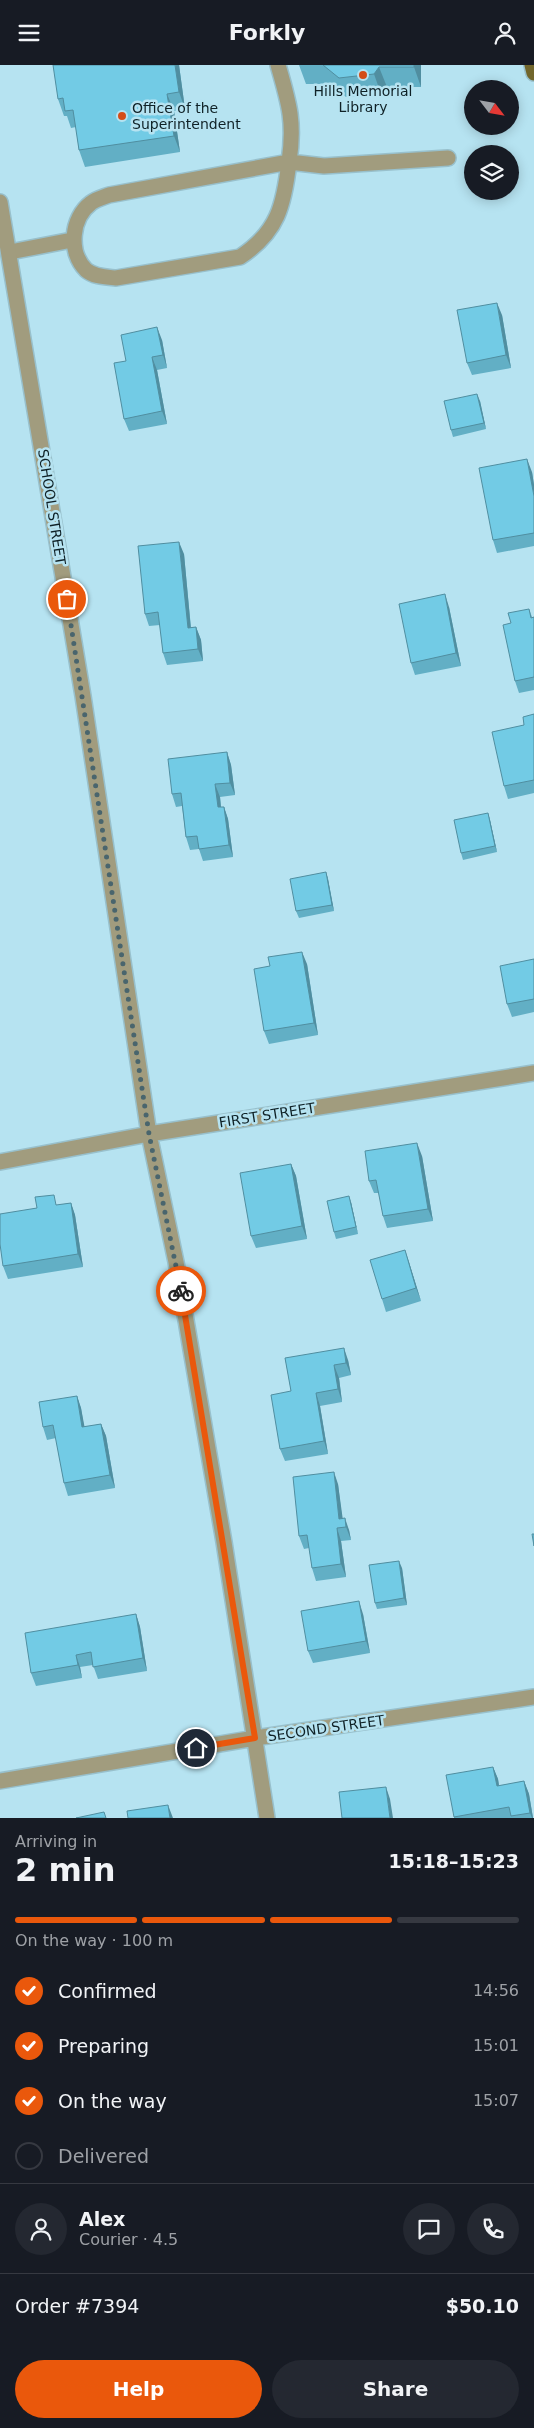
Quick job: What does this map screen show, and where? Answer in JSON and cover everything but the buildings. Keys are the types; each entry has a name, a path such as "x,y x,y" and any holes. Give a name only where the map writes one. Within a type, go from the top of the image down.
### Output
{"main road":[{"path":"532,65 534,73"}],"street":[{"path":"278,65 292,112 293,136 289,162 285,194 278,218 257,246 240,257 116,278 100,277 86,271 78,258 72,240 80,215 91,203 109,195 289,162 324,166 448,158"},
{"name":"SCHOOL STREET","path":"0,202 10,251 83,696 149,1134 176,1262 224,1542 267,1818"},
{"path":"10,251 72,240"},
{"name":"FIRST STREET","path":"0,1162 149,1134 534,1073"},
{"name":"SECOND STREET","path":"0,1781 255,1738 534,1697"}],"way so far":[{"path":"67,599 149,1134 181,1291"}],"place":[{"name":"Hills Memorial Library","path":"363,75"},
{"name":"Office of the Superintendent","path":"122,116"}],"route":[{"path":"181,1291 255,1738 196,1748"}]}
